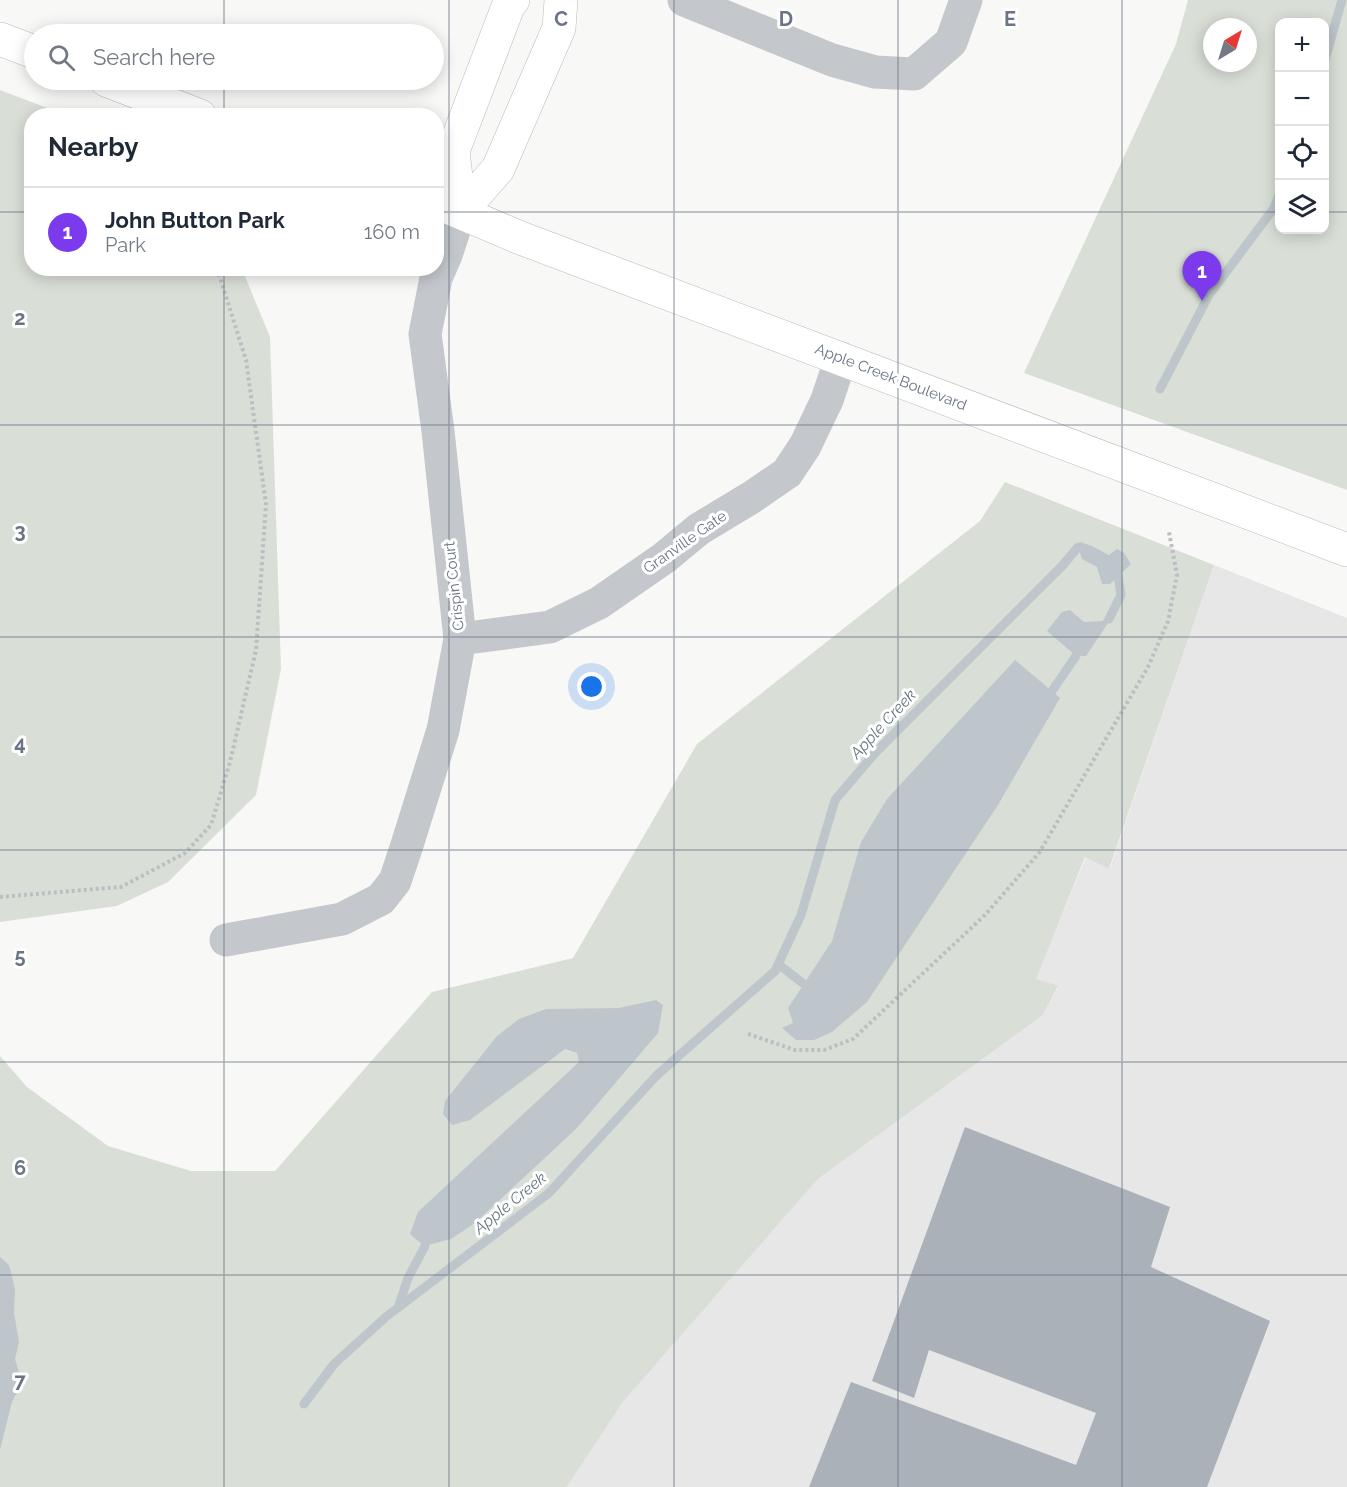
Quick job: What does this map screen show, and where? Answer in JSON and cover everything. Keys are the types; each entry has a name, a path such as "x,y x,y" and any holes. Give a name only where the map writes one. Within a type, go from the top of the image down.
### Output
{"main road":[{"path":"448,207 453,151 509,4 513,0"},
{"path":"448,207 498,169 559,28 561,0"},
{"path":"0,39 24,48"},
{"path":"132,90 179,108"},
{"name":"Apple Creek Boulevard","path":"448,207 518,237 1347,550"}],"street":[{"path":"684,0 832,60 875,72 914,74 951,42 966,0"},
{"name":"Crispin Court","path":"444,260 448,207"},
{"name":"Crispin Court","path":"226,940 342,919 381,899 395,881 443,730 460,639 438,431 425,334 437,276"},
{"name":"Granville Gate","path":"460,639 550,627 599,603 664,558 699,529 787,473 805,446 823,409 841,358"}],"path":[{"path":"0,897 121,887 185,853 211,825 230,762 256,650 266,504 246,360 220,276"},
{"path":"748,1034 795,1050 824,1050 854,1039 985,915 1039,853 1148,667 1168,621 1177,575 1169,532"}],"shaded area":[{"path":"1188,0 1347,0 1347,490 1024,373 1176,44"},
{"path":"0,90 48,108 24,108 24,276 245,276 270,337 281,669 256,795 168,882 117,906 0,922"},
{"path":"1005,482 1214,565 1109,869 1085,857 1036,979 1058,986 1043,1015 818,1179 623,1402 567,1487 0,1487 0,1056 27,1087 108,1146 191,1171 275,1171 432,992 573,958 697,744 980,521"},
{"path":"1080,542 1109,555 1117,549 1124,553 1131,564 1110,584 1102,584 1097,567 1082,559 1078,547"},
{"path":"1214,565 1347,618 1347,1487 567,1487 623,1402 818,1179 1043,1015 1058,987 1035,979 1086,857 1110,868"},
{"path":"1070,610 1084,622 1102,621 1109,615 1110,620 1086,656 1076,656 1047,631 1062,612"},
{"path":"1015,660 1060,698 998,805 867,1002 832,1032 814,1040 796,1040 782,1028 793,1023 788,1008 832,941 861,842 887,799"},
{"path":"656,1000 663,1005 658,1033 577,1128 475,1223 451,1239 424,1246 410,1234 418,1212 579,1062 577,1053 565,1049 470,1120 452,1125 443,1114 445,1101 497,1036 519,1019 546,1009 619,1008"},
{"path":"0,1257 9,1265 15,1289 14,1313 19,1342 15,1359 22,1382 12,1402 0,1450"}],"building":[{"path":"965,1127 1170,1207 1151,1267 1270,1321 1207,1487 809,1487 851,1382 1076,1465 1096,1413 929,1350 914,1398 872,1381"}],"waterway":[{"name":"Apple Creek","path":"1329,46 1342,0"},
{"name":"Apple Creek","path":"1160,389 1209,295 1275,205"},
{"name":"Apple Creek","path":"304,1404 334,1364 387,1316 549,1193 657,1075 775,971 801,915 835,800 875,753 1063,565 1078,547"},
{"name":"Apple Creek","path":"1109,619 1121,595 1118,576"},
{"name":"Apple Creek","path":"1052,691 1076,656"},
{"name":"Apple Creek","path":"778,964 804,984"},
{"path":"398,1308 408,1278 425,1246"}],"place":[{"name":"John Button Park","path":"1202,301"}]}
